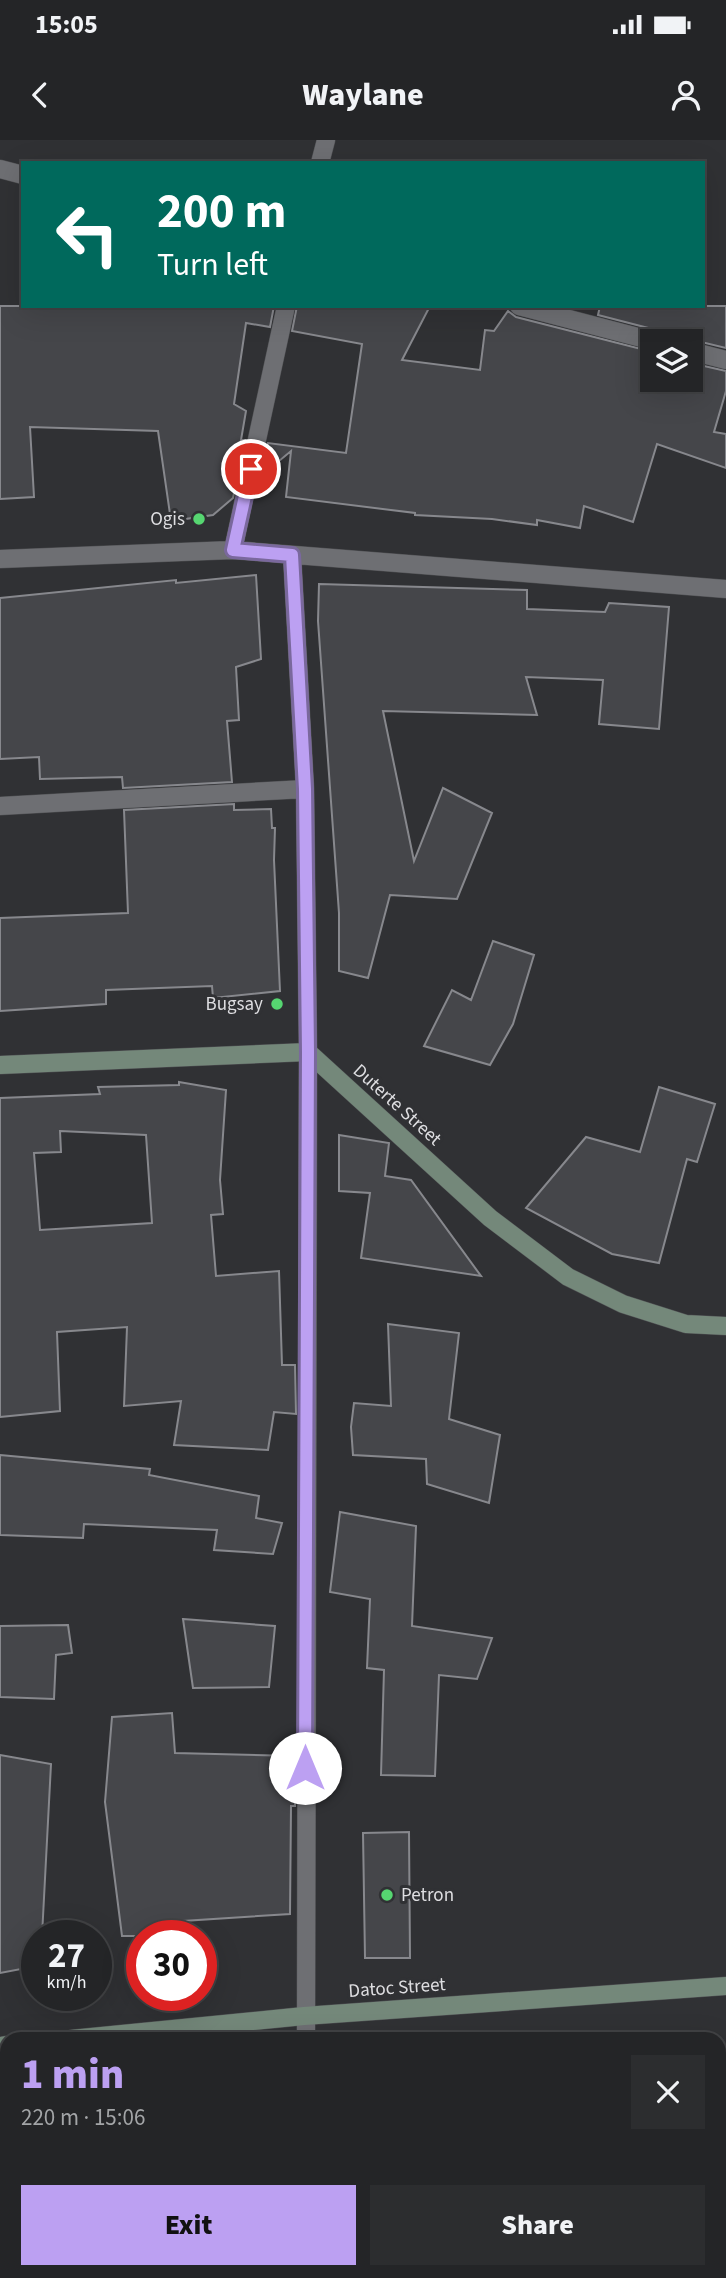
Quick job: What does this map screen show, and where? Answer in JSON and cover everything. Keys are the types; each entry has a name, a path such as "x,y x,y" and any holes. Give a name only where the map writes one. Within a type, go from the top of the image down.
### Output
{"main road":[{"path":"0,1065 308,1052"},
{"name":"Duterte Street","path":"308,1052 490,1218 568,1277 623,1304 686,1324 726,1326"},
{"name":"Datoc Street","path":"142,2032 304,2016 726,1986"}],"street":[{"path":"321,161 326,140"},
{"path":"0,169 21,174"},
{"path":"233,550 286,308"},
{"path":"527,308 640,338"},
{"path":"703,354 726,360"},
{"path":"0,559 233,550 726,589"},
{"path":"292,555 305,789 308,1052 305,2032"},
{"path":"0,806 305,789"}],"building":[{"path":"0,306 274,308 270,327 246,323 234,404 246,411 241,440 245,440 233,498 213,515 171,521 158,431 30,427 34,497 0,499"},
{"path":"726,306 726,348 703,342 703,329 652,329 598,315 600,308"},
{"path":"297,308 429,308 402,360 480,370 485,330 494,331 508,311 516,317 640,349 640,392 703,392 703,366 726,371 726,391 714,432 726,434 726,468 657,444 633,522 584,506 580,528 537,520 537,525 492,519 415,515 286,497 291,451 261,476 268,443 346,453 362,344 292,331"},
{"path":"256,575 261,659 236,667 239,720 227,721 232,782 123,788 122,777 40,779 39,757 0,759 0,598 176,580 176,583"},
{"path":"319,584 527,590 527,609 605,612 609,603 669,607 659,729 599,724 603,680 526,677 537,715 383,711 414,861 443,788 492,813 457,899 390,895 368,978 339,971 339,913 318,621"},
{"path":"234,804 234,810 271,809 272,828 275,828 280,991 213,998 212,986 106,990 106,1004 0,1011 0,918 128,913 124,810"},
{"path":"493,941 534,955 513,1024 490,1065 424,1046 452,990 471,1000"},
{"path":"179,1082 226,1090 220,1180 223,1214 211,1215 216,1276 279,1271 282,1365 295,1365 296,1414 274,1412 268,1450 174,1445 181,1401 124,1406 127,1327 57,1332 60,1411 0,1417 0,1098 100,1094 98,1087 179,1085","holes":["60,1131 146,1135 152,1223 40,1230 34,1153 61,1152"]},
{"path":"659,1087 715,1104 697,1162 687,1159 659,1263 612,1254 526,1208 586,1137 640,1152"},
{"path":"339,1135 389,1143 385,1176 411,1180 481,1276 361,1258 370,1193 339,1191"},
{"path":"388,1324 459,1333 449,1419 500,1435 489,1503 427,1484 426,1459 353,1455 351,1427 354,1403 391,1406"},
{"path":"0,1455 150,1469 149,1475 259,1496 256,1518 282,1523 273,1554 214,1550 217,1530 84,1524 83,1538 0,1535"},
{"path":"340,1512 416,1526 412,1626 492,1638 477,1679 439,1675 435,1776 381,1775 384,1670 367,1668 370,1599 330,1592"},
{"path":"183,1619 275,1626 269,1687 193,1688"},
{"path":"68,1625 72,1653 56,1655 54,1699 0,1697 0,1626"},
{"path":"172,1713 175,1753 294,1756 295,1806 291,1806 290,1914 198,1920 126,1920 126,1936 122,1936 105,1802 112,1717"},
{"path":"0,1755 51,1764 43,1920 21,1920 21,1969 0,1973"},
{"name":"Petron","path":"409,1832 410,1958 365,1958 363,1833"}],"place":[{"name":"Ogis","path":"199,519"},
{"name":"Bugsay","path":"277,1004"},
{"name":"Petron","path":"387,1895"}],"route":[{"path":"251,469 233,550 292,555 305,789 308,1052 305,1768"}]}
